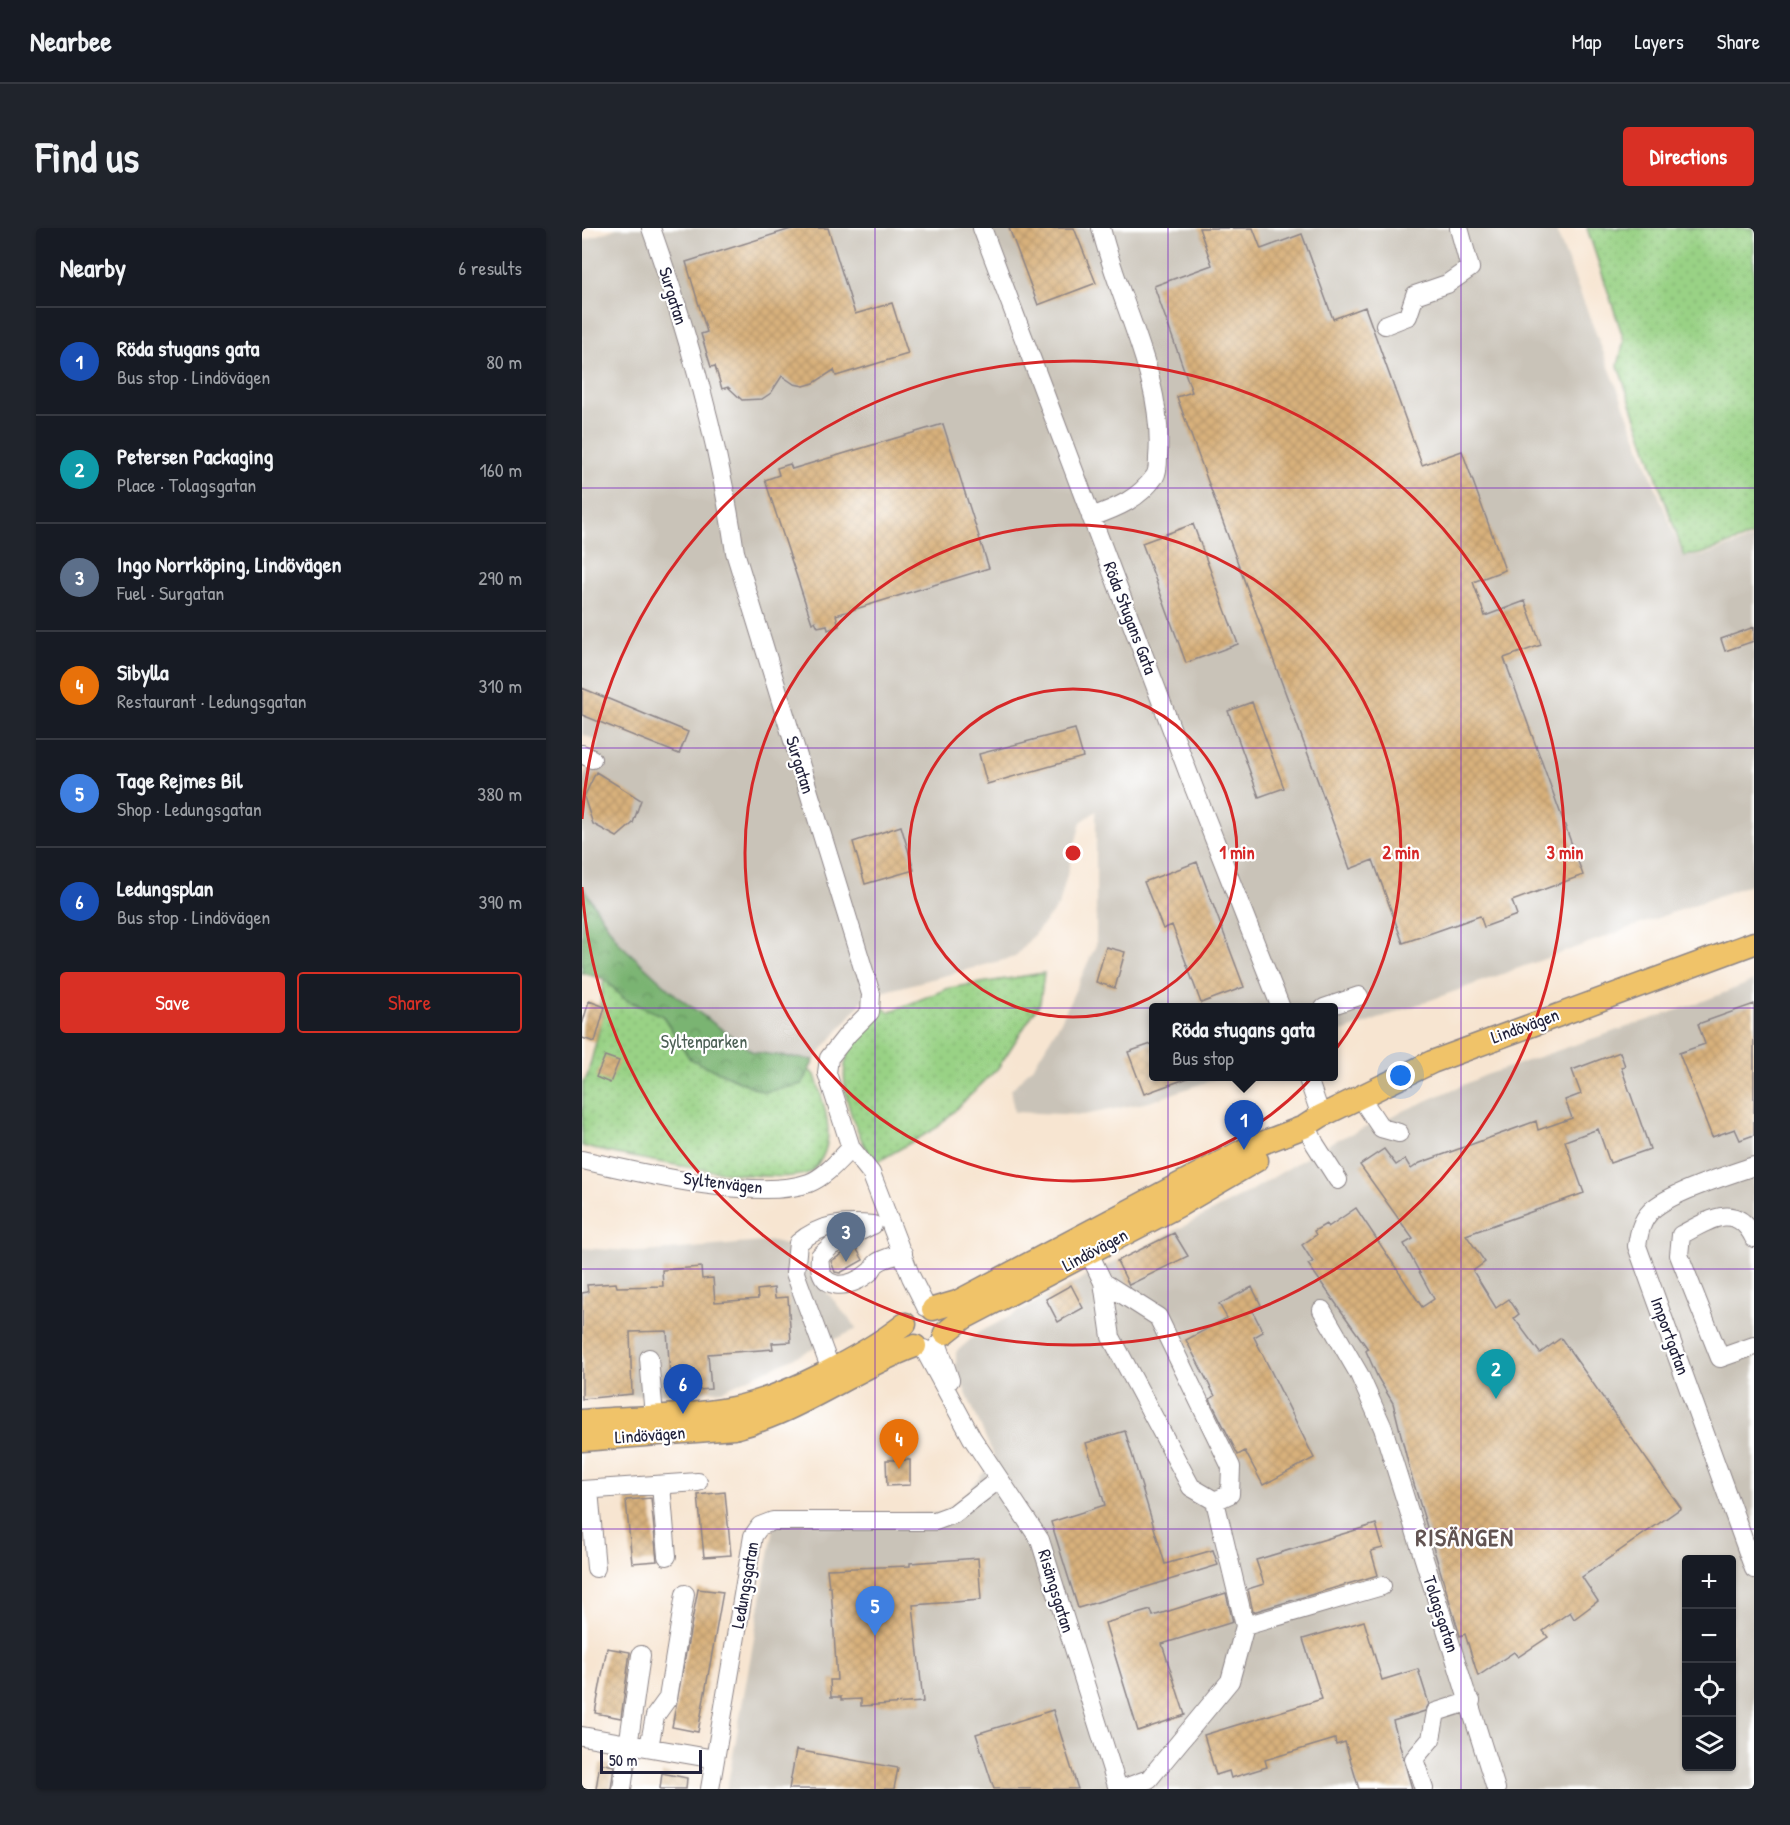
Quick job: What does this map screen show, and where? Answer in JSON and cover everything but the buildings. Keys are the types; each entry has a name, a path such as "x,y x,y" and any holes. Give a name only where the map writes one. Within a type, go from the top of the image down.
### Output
{"main road":[{"name":"Lindövägen","path":"582,1440 759,1402 931,1343 964,1318 1244,1150 1311,1123 1432,1062 1754,943"},
{"name":"Lindövägen","path":"833,1377 919,1313 957,1302 1085,1245"},
{"path":"919,1313 944,1318 931,1343 907,1338 919,1313"},
{"name":"Lindövägen","path":"582,1421 654,1425"}],"street":[{"name":"Surgatan","path":"651,228 673,290 724,476 735,552 871,994 870,1012 829,1058 827,1073 851,1148 868,1169 891,1221 911,1277 919,1313"},
{"name":"Röda Stugans Gata","path":"982,228 1279,1003"},
{"path":"1091,517 1128,503 1157,474 1161,430 1155,394 1109,261 1101,228"},
{"path":"1385,325 1408,316 1415,295 1447,284 1470,268 1459,228"},
{"path":"1338,1003 1359,996"},
{"path":"1307,1081 1314,1144 1338,1180"},
{"path":"1361,1098 1381,1128 1398,1133"},
{"name":"Syltenvägen","path":"582,1160 750,1190 785,1189 811,1182 832,1167 851,1148"},
{"name":"Importgatan","path":"1754,1166 1666,1200 1650,1211 1640,1228 1637,1246 1754,1569"},
{"path":"1754,1238 1747,1223 1732,1215 1708,1220 1681,1235 1680,1255 1719,1358 1754,1346"},
{"path":"891,1221 873,1225 831,1246 820,1256 819,1267 825,1281 834,1286 844,1286 870,1272 877,1263 903,1253"},
{"path":"833,1377 795,1273 798,1243 811,1232 845,1222 873,1225"},
{"path":"1085,1245 1103,1282 1112,1337 1191,1487 1215,1501 1245,1626 1230,1681 1149,1779 1120,1789"},
{"path":"1103,1282 1158,1317 1231,1467 1230,1494 1215,1501"},
{"name":"Tolagsgatan","path":"1322,1310 1359,1374 1383,1428 1497,1789"},
{"name":"Risängsgatan","path":"931,1343 942,1386 959,1411 998,1480 1040,1540 1120,1789"},
{"path":"649,1358 654,1425"},
{"name":"Ledungsgatan","path":"710,1789 753,1536 760,1526 773,1521 934,1521 954,1514 998,1480"},
{"path":"596,1569 585,1490 698,1482"},
{"path":"662,1485 667,1556"},
{"path":"1245,1626 1382,1586"},
{"path":"649,1747 655,1716 668,1698 685,1594"},
{"path":"622,1789 641,1655"},
{"path":"1424,1789 1414,1759 1431,1739 1436,1712 1470,1702"},
{"path":"582,1736 715,1759"}],"shaded area":[{"path":"617,228 1555,228 1683,557 1702,556 1754,538 1754,883 1338,1034 1338,1003 1149,1003 1149,1081 1209,1081 1149,1102 1084,1115 1014,1112 1011,1090 1035,1064 1061,1021 1096,945 1096,811 1081,822 1059,905 1015,957 867,996 814,1060 753,1052 679,998 619,943 582,886 582,782 599,742 582,734 582,241"},
{"path":"1754,981 1754,1789 727,1789 777,1510 837,1514 942,1513 966,1494 995,1459 956,1370 956,1352 978,1333 1249,1192 1332,1142 1486,1075 1698,1003"},
{"path":"774,1241 805,1252 809,1270 857,1329 723,1390 582,1399 582,1248 644,1252"}],"green space":[{"path":"1587,228 1754,228 1754,535 1701,554 1684,556 1618,366 1624,340"},
{"name":"Syltenparken","path":"582,886 619,943 679,998 753,1052 814,1060 802,1084 764,1092 690,1059 663,1016 626,1000 604,979 582,973"},
{"path":"1044,973 1040,1003 998,1068 938,1127 874,1164 855,1124 844,1081 848,1052 857,1033 878,1004 889,1012 949,988"},
{"path":"604,979 626,1000 663,1016 690,1059 764,1092 802,1084 809,1070 815,1075 828,1124 828,1136 826,1148 813,1170 798,1175 740,1174 664,1163 582,1146 583,1081 587,1077 605,1007 600,1005"}],"place":[{"name":"Röda stugans gata","path":"1244,1150"},
{"name":"Ingo Norrköping, Lindövägen","path":"846,1262"},
{"name":"Petersen Packaging","path":"1496,1399"},
{"name":"Ledungsplan","path":"683,1414"},
{"name":"Sibylla","path":"899,1469"},
{"name":"Tage Rejmes Bil","path":"875,1636"}],"district":[{"name":"RISÄNGEN","path":"1465,1538"}]}
